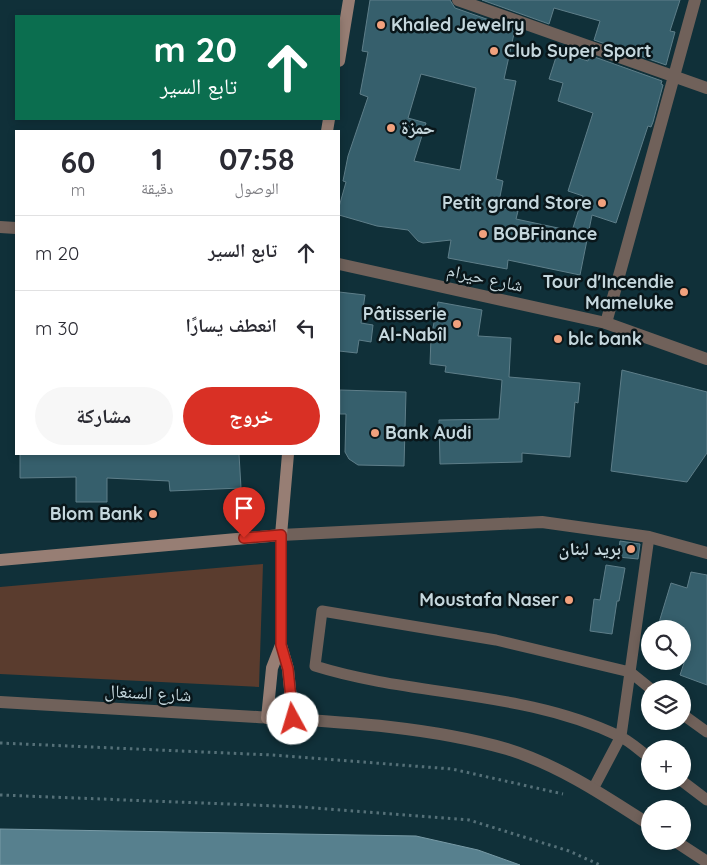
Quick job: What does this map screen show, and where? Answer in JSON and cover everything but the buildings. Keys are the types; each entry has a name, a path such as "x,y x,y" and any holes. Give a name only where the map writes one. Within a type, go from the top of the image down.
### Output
{"main road":[{"path":"340,55 349,0"},
{"path":"288,455 281,535 281,645 288,669 293,719"},
{"path":"0,560 281,535"},
{"path":"268,718 272,668 281,645"}],"street":[{"path":"458,0 707,88"},
{"path":"606,323 676,76 695,0"},
{"path":"0,227 15,228"},
{"name":"شارع حيرام","path":"340,264 606,323 707,359"},
{"path":"281,535 542,522 649,538 707,553"},
{"name":"شارع السنغال","path":"0,702 293,719 424,731 452,736 508,750 558,769 593,788 641,819"},
{"path":"689,850 707,862"}],"lane":[{"path":"593,788 620,736 649,538"},
{"path":"641,681 630,672 496,640 322,611 315,666 335,672 440,692 503,701 574,718 620,736 641,751"},
{"path":"691,720 707,732"},
{"path":"691,788 707,800"}],"path":[{"path":"0,743 272,756 452,769 563,794 572,799"},
{"path":"0,795 302,807 469,820 568,851 600,865"}],"shaded area":[{"path":"263,564 259,687 0,674 0,587"}],"water":[{"path":"0,829 416,836 478,850 520,865 0,865"}],"place":[{"name":"Khaled Jewelry","path":"381,25"},
{"name":"Club Super Sport","path":"494,51"},
{"name":"حمزة","path":"391,128"},
{"name":"Petit grand Store","path":"602,203"},
{"name":"BOBFinance","path":"483,234"},
{"name":"Tour d'Incendie Mameluke","path":"684,292"},
{"name":"Pâtisserie Al-Nabîl","path":"457,324"},
{"name":"blc bank","path":"558,339"},
{"name":"Bank Audi","path":"375,433"},
{"name":"Blom Bank","path":"153,514"},
{"name":"بريد لبنان","path":"631,549"},
{"name":"Moustafa Naser","path":"569,600"}],"route":[{"path":"244,538 281,535 281,645 288,669 293,719"}]}
